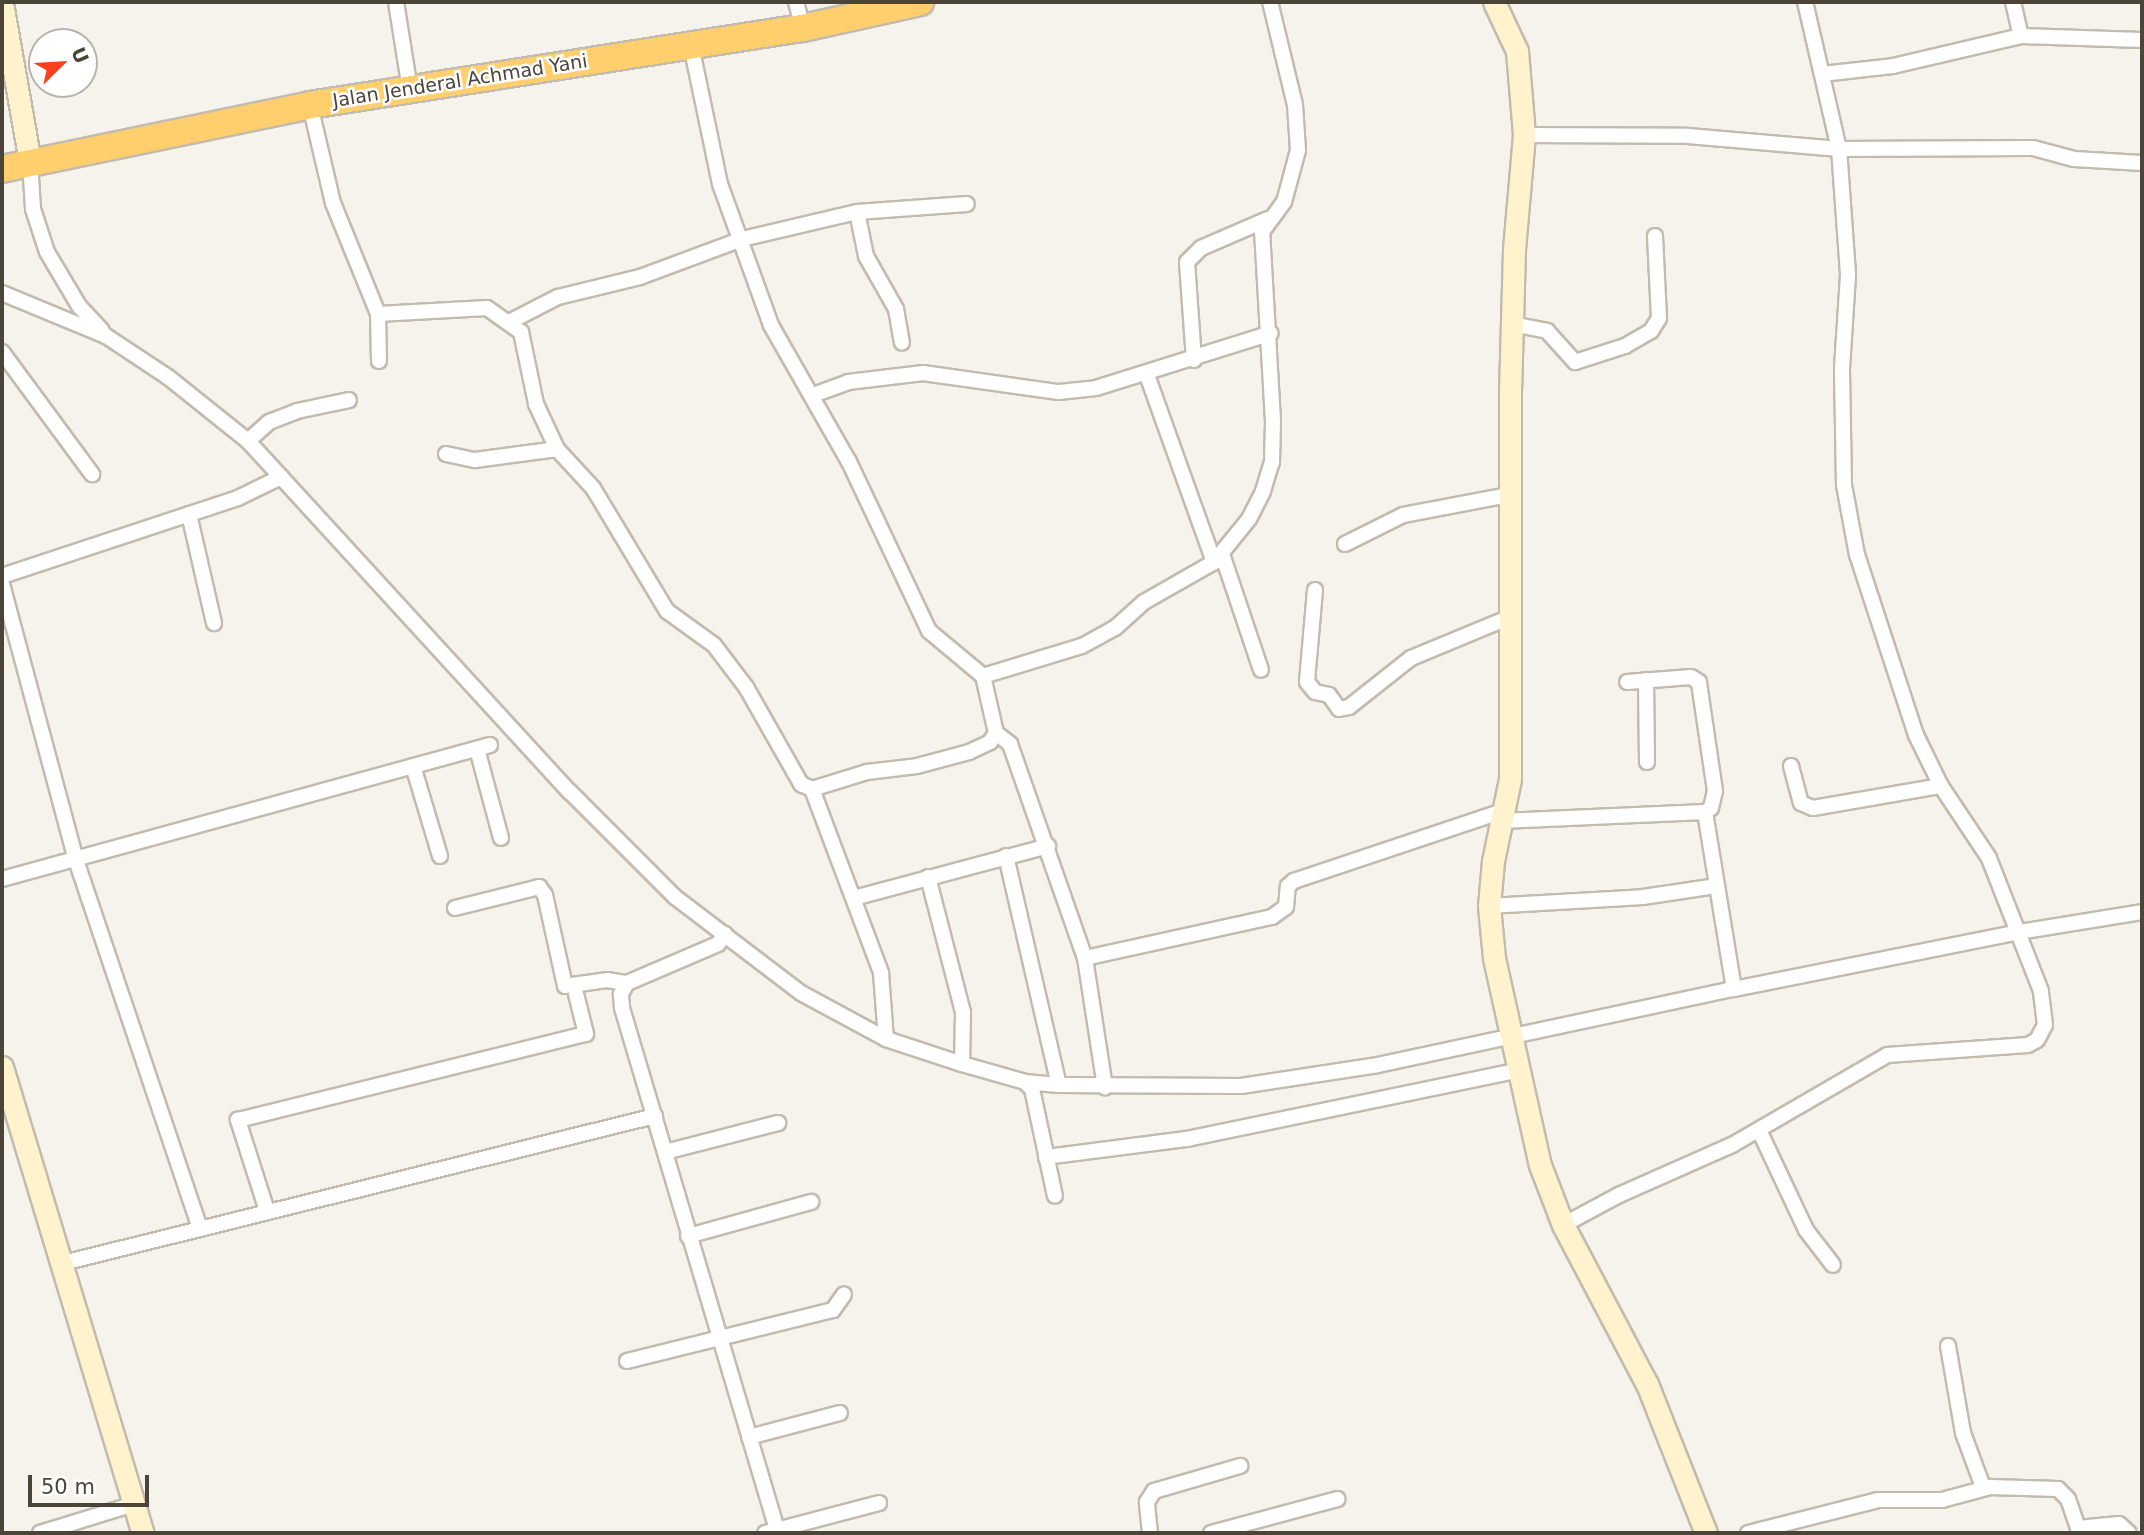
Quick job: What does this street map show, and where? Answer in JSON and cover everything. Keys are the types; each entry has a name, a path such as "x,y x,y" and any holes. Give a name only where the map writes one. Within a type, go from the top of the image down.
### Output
{"highway":[{"name":"Jalan Jenderal Achmad Yani","path":"2,169 310,105 803,27 920,2"}],"street":[{"path":"396,2 410,89"},
{"path":"796,2 803,27"},
{"path":"983,676 1082,646 1115,628 1144,602 1218,558 1249,519 1272,462 1271,333 1262,257 1262,232 1268,219 1284,202 1298,150 1295,105 1270,2"},
{"path":"1494,2 1517,51 1524,135 1512,324 1509,495 1510,779 1489,906 1494,958 1540,1165 1563,1225 1647,1384 1706,1533"},
{"path":"1563,1225 1759,1130 1888,1055 2028,1045 2037,1040 2045,1017 2019,932 1989,858 1941,786 1916,735 1857,555 1844,485 1842,368 1848,274 1839,149 1805,2"},
{"path":"2013,2 2021,36"},
{"path":"2,3 30,162 33,209 47,252 79,306 106,337"},
{"path":"1822,74 1893,66 2021,36 2142,40"},
{"path":"691,45 720,184 771,325 813,395 929,631 983,676 996,733 1010,744 1048,846 1085,958 1105,1087"},
{"path":"310,105 333,203 377,314 379,361"},
{"path":"1524,135 1688,136 1839,149 2033,148 2074,159 2142,163"},
{"path":"511,321 568,293 640,277 742,239 857,212 967,204"},
{"path":"857,212 866,256 896,309 902,342"},
{"path":"1194,360 1187,262 1201,248 1268,219"},
{"path":"1512,324 1547,331 1576,362 1625,346 1651,331 1659,318 1655,236"},
{"path":"2,293 106,337 169,377 248,441 570,792 675,897 801,993 886,1039 962,1064 1025,1082 1059,1085 1241,1086 1512,1038 1734,989 2019,932 2142,912"},
{"path":"377,314 487,308 511,321 528,350 536,404 557,449 593,488 667,611 714,645 746,687 801,784 813,789 867,772 917,766 969,752 990,742 996,733"},
{"path":"813,395 881,375 954,376 1059,392 1147,375 1271,333"},
{"path":"2,352 92,474"},
{"path":"1147,375 1261,670"},
{"path":"248,441 269,422 288,414 349,400"},
{"path":"446,454 475,460 557,449"},
{"path":"2,576 238,498 281,477"},
{"path":"1345,544 1403,515 1509,495"},
{"path":"189,514 214,623"},
{"path":"2,584 75,857 200,1228"},
{"path":"1315,590 1307,682 1315,692 1329,695 1339,709 1411,659 1510,617"},
{"path":"1085,958 1272,917 1286,907 1288,886 1294,881 1502,816 1705,812 1715,803 1715,791 1699,682 1691,677 1627,682"},
{"path":"1646,680 1647,762"},
{"path":"2,879 483,747 501,838"},
{"path":"413,766 440,856"},
{"path":"1791,766 1801,803 1813,808 1941,786"},
{"path":"813,789 881,973 886,1039"},
{"path":"1705,812 1734,989"},
{"path":"854,898 1048,846"},
{"path":"1006,856 1059,1085"},
{"path":"928,877 963,1012 962,1064"},
{"path":"455,908 539,887 545,895 565,986 607,980 627,983 718,944 724,934"},
{"path":"1489,906 1643,897 1717,887"},
{"path":"627,983 621,994 622,1008 716,1336 749,1437 773,1532 879,1503"},
{"path":"267,1211 238,1120 586,1034 576,994"},
{"path":"2,1067 143,1533"},
{"path":"1046,1157 1187,1139 1520,1070"},
{"path":"1025,1082 1032,1089 1055,1196"},
{"path":"63,1263 654,1116"},
{"path":"665,1152 778,1123"},
{"path":"1759,1130 1806,1230 1833,1265"},
{"path":"688,1236 811,1202"},
{"path":"627,1361 716,1336 833,1310 844,1294"},
{"path":"1948,1346 1963,1433 1983,1487"},
{"path":"749,1437 840,1413"},
{"path":"1149,1533 1147,1502 1154,1492 1240,1466"},
{"path":"1748,1533 1878,1500 1941,1500 1983,1487 2058,1489 2068,1499 2078,1528 2119,1524 2130,1533"},
{"path":"1211,1533 1338,1499"},
{"path":"41,1533 134,1504"}]}
